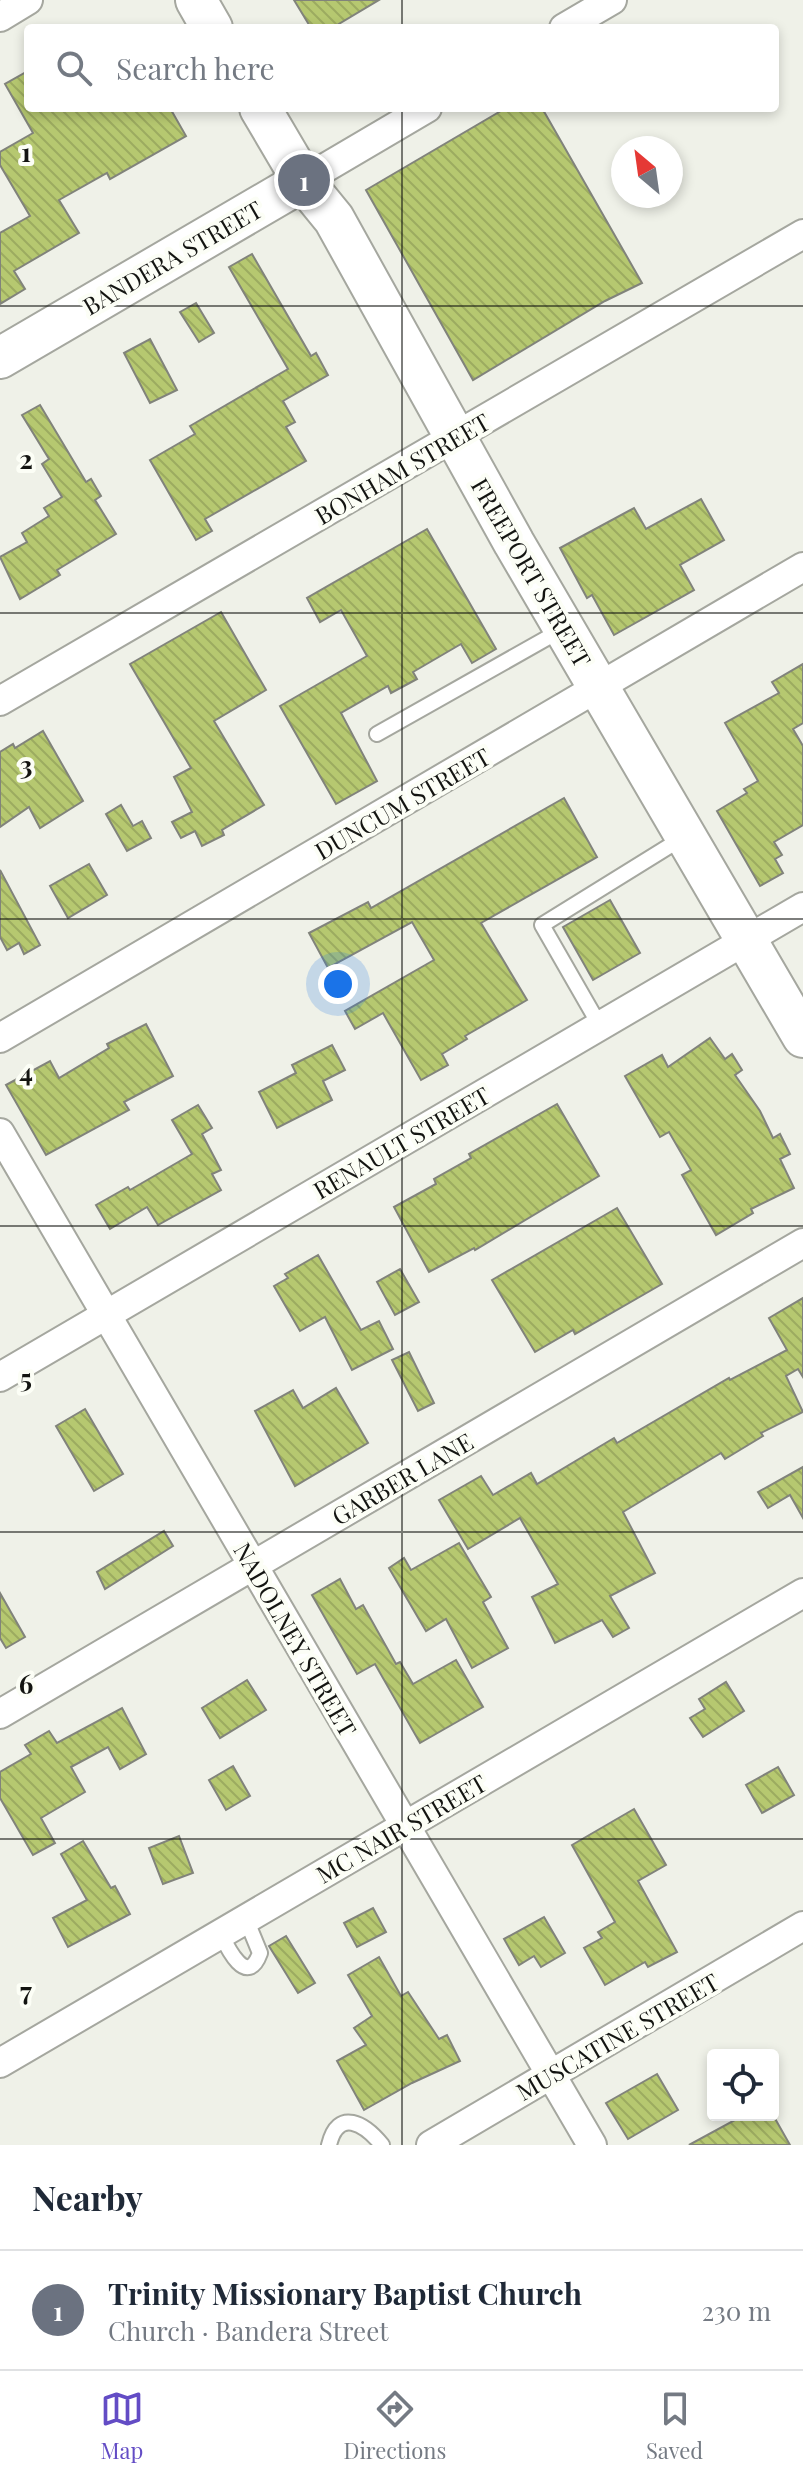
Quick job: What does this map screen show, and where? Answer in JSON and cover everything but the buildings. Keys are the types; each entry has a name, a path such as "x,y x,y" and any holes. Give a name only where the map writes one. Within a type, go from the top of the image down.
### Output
{"main road":[{"path":"196,0 210,24"},
{"name":"FREEPORT STREET","path":"262,112 303,181 334,219 454,438 803,1037"},
{"name":"BANDERA STREET","path":"0,358 303,181"}],"street":[{"path":"0,17 28,0"},
{"path":"571,24 612,0"},
{"name":"BANDERA STREET","path":"303,181 420,112"},
{"name":"BONHAM STREET","path":"0,701 803,234"},
{"name":"DUNCUM STREET","path":"0,1038 803,567"},
{"name":"RENAULT STREET","path":"0,1377 803,907"},
{"name":"NADOLNEY STREET","path":"0,1133 592,2145"},
{"name":"GARBER LANE","path":"0,1714 803,1243"},
{"name":"MC NAIR STREET","path":"0,2063 803,1593"},
{"name":"MUSCATINE STREET","path":"431,2145 803,1926"}],"lane":[{"path":"377,734 564,628"},
{"path":"600,1026 542,925 684,836"},
{"path":"221,1934 238,1963 251,1965 260,1953 246,1919"},
{"path":"329,2145 333,2132 342,2124 352,2122 364,2127 382,2145"}],"place":[{"name":"Trinity Missionary Baptist Church","path":"304,180"}]}
